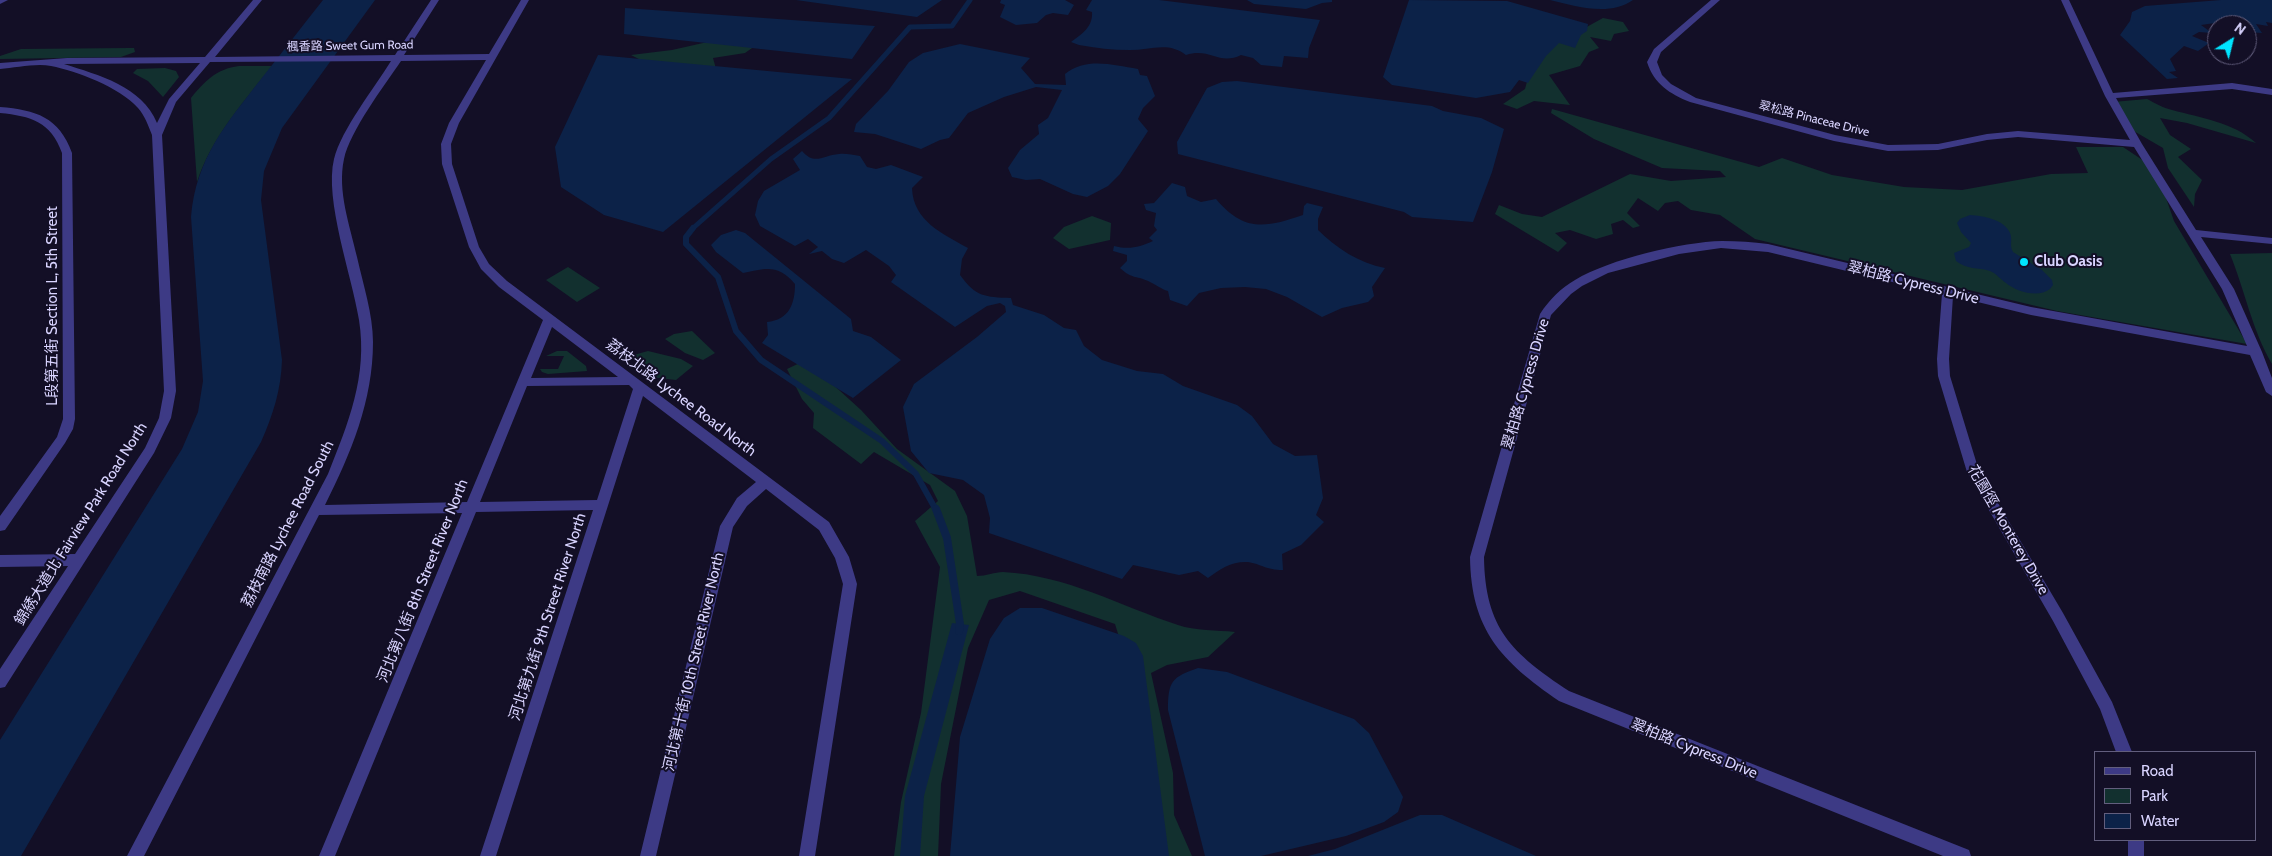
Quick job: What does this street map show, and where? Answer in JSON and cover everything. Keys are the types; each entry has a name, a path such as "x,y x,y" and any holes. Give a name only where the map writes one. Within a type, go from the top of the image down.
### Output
{"street":[{"path":"0,1 4,0"},
{"path":"157,135 172,101 258,0"},
{"name":"荔枝南路 Lychee Road South","path":"135,856 347,445 357,417 367,365 365,320 337,192 339,159 345,141 394,65 396,58 435,0"},
{"name":"荔枝北路 Lychee Road North","path":"525,0 449,133 446,144 447,164 479,257 493,275 549,319 824,526 842,557 850,584 807,856"},
{"name":"翠松路 Pinaceae Drive","path":"1716,0 1657,51 1652,62 1656,75 1662,81 1675,91 1693,100 1843,140 1888,148 1938,147 1987,137 2018,134 2137,144"},
{"path":"2064,0 2110,96 2137,144 2228,289 2272,392"},
{"name":"楓香路 Sweet Gum Road","path":"0,66 49,62 492,56"},
{"path":"49,62 109,84 133,97 149,114 157,135"},
{"path":"2110,96 2232,86 2272,92"},
{"name":"L段第五街 Section L, 5th Street","path":"0,110 36,117 53,126 63,138 68,152 69,419 67,429 61,440 0,526"},
{"name":"錦綉大道北 Fairview Park Road North","path":"0,682 150,450 165,418 170,383 157,135"},
{"path":"2192,233 2272,241"},
{"name":"翠柏路 Cypress Drive","path":"1963,856 1564,696 1535,678 1507,649 1493,631 1481,606 1476,581 1477,557 1541,327 1554,302 1565,291 1586,276 1598,271 1693,246 1732,243 1768,248 1948,292 2074,319 2256,352"},
{"name":"花園徑 Monterey Drive","path":"1948,292 1943,369 1966,456 1979,484 2058,617 2107,707 2124,751"},
{"name":"河北第八街 8th Street River North","path":"327,856 549,319"},
{"path":"523,382 636,384"},
{"name":"河北第九街 9th Street River North","path":"488,856 602,505 636,384"},
{"name":"河北第十街 10th Street River North","path":"648,856 727,526 742,502 765,482"},
{"path":"314,510 602,505"},
{"path":"0,561 79,560"},
{"path":"2136,841 2136,856"}],"green space":[{"path":"1603,18 1623,22 1629,31 1614,34 1611,41 1590,37 1599,48 1589,52 1580,66 1549,75 1570,105 1534,101 1517,109 1503,104 1525,89 1532,63 1541,52"},
{"path":"743,34 772,34 745,53 713,58 718,76 670,75 631,55 672,50"},
{"path":"134,48 135,52 121,57 0,59 0,56 21,49"},
{"path":"239,66 272,66 229,121 211,150 197,182 191,98 201,86 217,73"},
{"path":"165,68 176,71 179,77 163,97 148,81 133,73 137,69"},
{"path":"2147,99 2169,109 2227,125 2256,143 2187,123 2160,118 2170,135 2191,149 2178,157 2202,180 2195,194 2194,207 2168,168 2163,148 2132,130 2113,102"},
{"name":"Club Oasis","path":"1552,109 1759,167 1782,158 1832,175 1904,187 1962,190 2051,174 2088,173 2076,147 2123,147 2144,161 2159,178 2174,221 2247,344 2057,311 1755,239 1720,215 1691,210 1678,201 1665,203 1658,211 1638,198 1627,213 1640,226 1633,228 1623,220 1611,224 1613,234 1596,239 1570,230 1555,233 1567,243 1558,252 1495,214 1499,205 1522,214 1542,217 1630,174 1671,181 1726,177 1720,171 1662,168 1594,139 1551,113"},
{"path":"1092,216 1111,223 1110,240 1069,249 1053,238 1064,227"},
{"path":"2272,253 2272,364 2259,338 2230,254"},
{"path":"568,267 600,288 577,302 546,280"},
{"path":"692,331 715,353 703,360 685,353 665,339 674,334"},
{"path":"557,351 567,351 586,366 587,371 548,374 542,372 540,369 558,369 564,356 546,356"},
{"path":"648,351 681,359 693,366 676,380 649,377 630,356"},
{"path":"806,360 861,410 897,449 955,491 967,516 977,576 1003,572 1026,574 1092,592 1185,627 1235,632 1208,657 1167,665 1151,673 1173,773 1174,815 1192,856 1163,856 1124,653 1115,624 1020,591 989,600 968,648 941,784 938,856 894,856 901,802 921,713 940,567 915,521 938,501 930,485 874,452 861,464 813,428 814,413 802,399 787,369"}],"water":[{"path":"323,0 375,0 282,128 264,171 261,200 282,360 276,402 269,422 261,442 21,856 0,856 0,740 182,449 198,412 203,381 191,217 199,177 206,159 225,127"},
{"path":"796,0 942,0 917,17"},
{"path":"1001,0 1065,0 1074,5 1068,15 1053,13 1046,15 1037,23 1016,25 1000,17 1005,5 1000,3"},
{"path":"1092,0 1159,0 1320,20 1309,48 1308,58 1284,56 1282,67 1261,65 1253,58 1241,55 1226,59 1202,53 1186,55 1173,48 1166,47 1117,50 1079,45 1071,42 1083,33 1091,22 1092,12 1086,10"},
{"path":"1247,0 1332,0 1332,2 1322,3 1306,9 1254,4"},
{"path":"1409,0 1507,1 1588,24 1587,31 1581,35 1575,48 1559,43 1546,56 1528,83 1519,80 1510,92 1476,98 1392,85 1383,77"},
{"path":"1550,0 1633,0 1614,8 1592,9"},
{"path":"2221,0 2272,0 2272,23 2266,22 2268,26 2257,24 2257,15 2207,15 2207,24 2201,25 2207,29 2207,33 2199,32 2192,36 2207,42 2207,44 2198,51 2184,46 2170,59 2176,71 2169,72 2178,78 2167,79 2120,35 2130,21 2132,12 2145,6"},
{"path":"625,8 875,26 852,59 624,34"},
{"path":"2257,26 2262,33 2257,33"},
{"path":"960,44 1030,58 1021,68 1035,84 1066,85 1065,74 1082,65 1109,64 1138,69 1140,75 1147,76 1155,96 1143,108 1138,119 1148,131 1120,174 1108,186 1087,197 1073,194 1040,179 1026,180 1012,177 1008,168 1020,150 1039,134 1038,125 1048,118 1062,90 1036,87 1004,97 968,113 949,138 921,149 875,134 854,132 856,124 888,91 909,62 923,53"},
{"path":"598,55 852,79 663,232 604,215 561,187 555,147"},
{"path":"1237,81 1432,106 1443,111 1481,118 1504,129 1492,172 1473,222 1412,217 1404,212 1178,154 1177,142 1207,88 1222,82"},
{"path":"802,151 815,159 841,154 860,156 867,167 876,169 891,165 923,177 912,188 918,209 931,225 968,248 962,259 960,275 976,292 988,296 1011,298 1013,305 1044,315 1064,328 1076,330 1084,346 1102,360 1137,371 1163,374 1183,386 1237,405 1252,416 1273,444 1295,456 1317,455 1323,498 1316,515 1324,522 1301,545 1282,554 1283,570 1242,562 1226,566 1208,578 1198,571 1179,575 1133,565 1122,579 989,533 990,518 984,495 963,480 929,473 911,451 903,407 914,384 977,337 1006,312 1005,306 1000,303 987,306 955,327 891,282 896,275 889,266 866,250 844,263 832,259 822,251 809,254 818,247 808,239 795,246 760,226 755,215 758,201 764,191 800,170 793,159"},
{"path":"1172,183 1185,187 1187,196 1201,202 1216,199 1236,217 1256,224 1277,223 1303,215 1304,206 1307,203 1323,207 1318,219 1318,230 1348,254 1375,266 1385,268 1372,287 1374,296 1368,302 1342,308 1322,317 1287,297 1266,289 1245,287 1221,288 1199,293 1187,306 1170,300 1168,291 1146,280 1132,276 1120,268 1127,261 1127,255 1113,251 1114,246 1134,247 1153,241 1149,238 1157,230 1154,226 1156,213 1146,210 1144,204 1154,203"},
{"path":"1970,215 1987,217 2003,224 2010,233 2013,252 2042,270 2052,280 2053,285 2050,289 2040,293 2028,293 2011,286 1990,271 1968,267 1956,261 1954,253 1969,247 1971,243 1961,232 1957,223 1960,219"},
{"path":"736,230 745,233 851,319 853,331 871,337 901,360 853,398 762,343 768,335 767,322 781,318 789,310 794,298 795,284 777,270 766,269 743,273 716,252 711,245 721,235"},
{"path":"1020,608 1042,608 1124,636 1136,643 1143,656 1169,856 950,856 960,737 990,639 1004,618"},
{"path":"952,623 969,625 924,796 920,856 900,856 905,796"},
{"path":"1198,668 1227,672 1354,719 1369,733 1403,797 1398,812 1384,822 1346,836 1261,856 1205,856 1168,710 1169,692 1173,681 1182,674"},
{"path":"1420,815 1442,815 1536,856 1308,856 1335,849"}],"waterway":[{"path":"693,228 771,159 829,118 910,27 952,26 970,0"},
{"path":"693,228 686,237 686,244 718,277 736,331 761,360 882,441 916,474 936,510"},
{"path":"936,509 947,538 960,624 959,631"}],"place":[{"name":"Club Oasis","path":"2024,262"}]}
